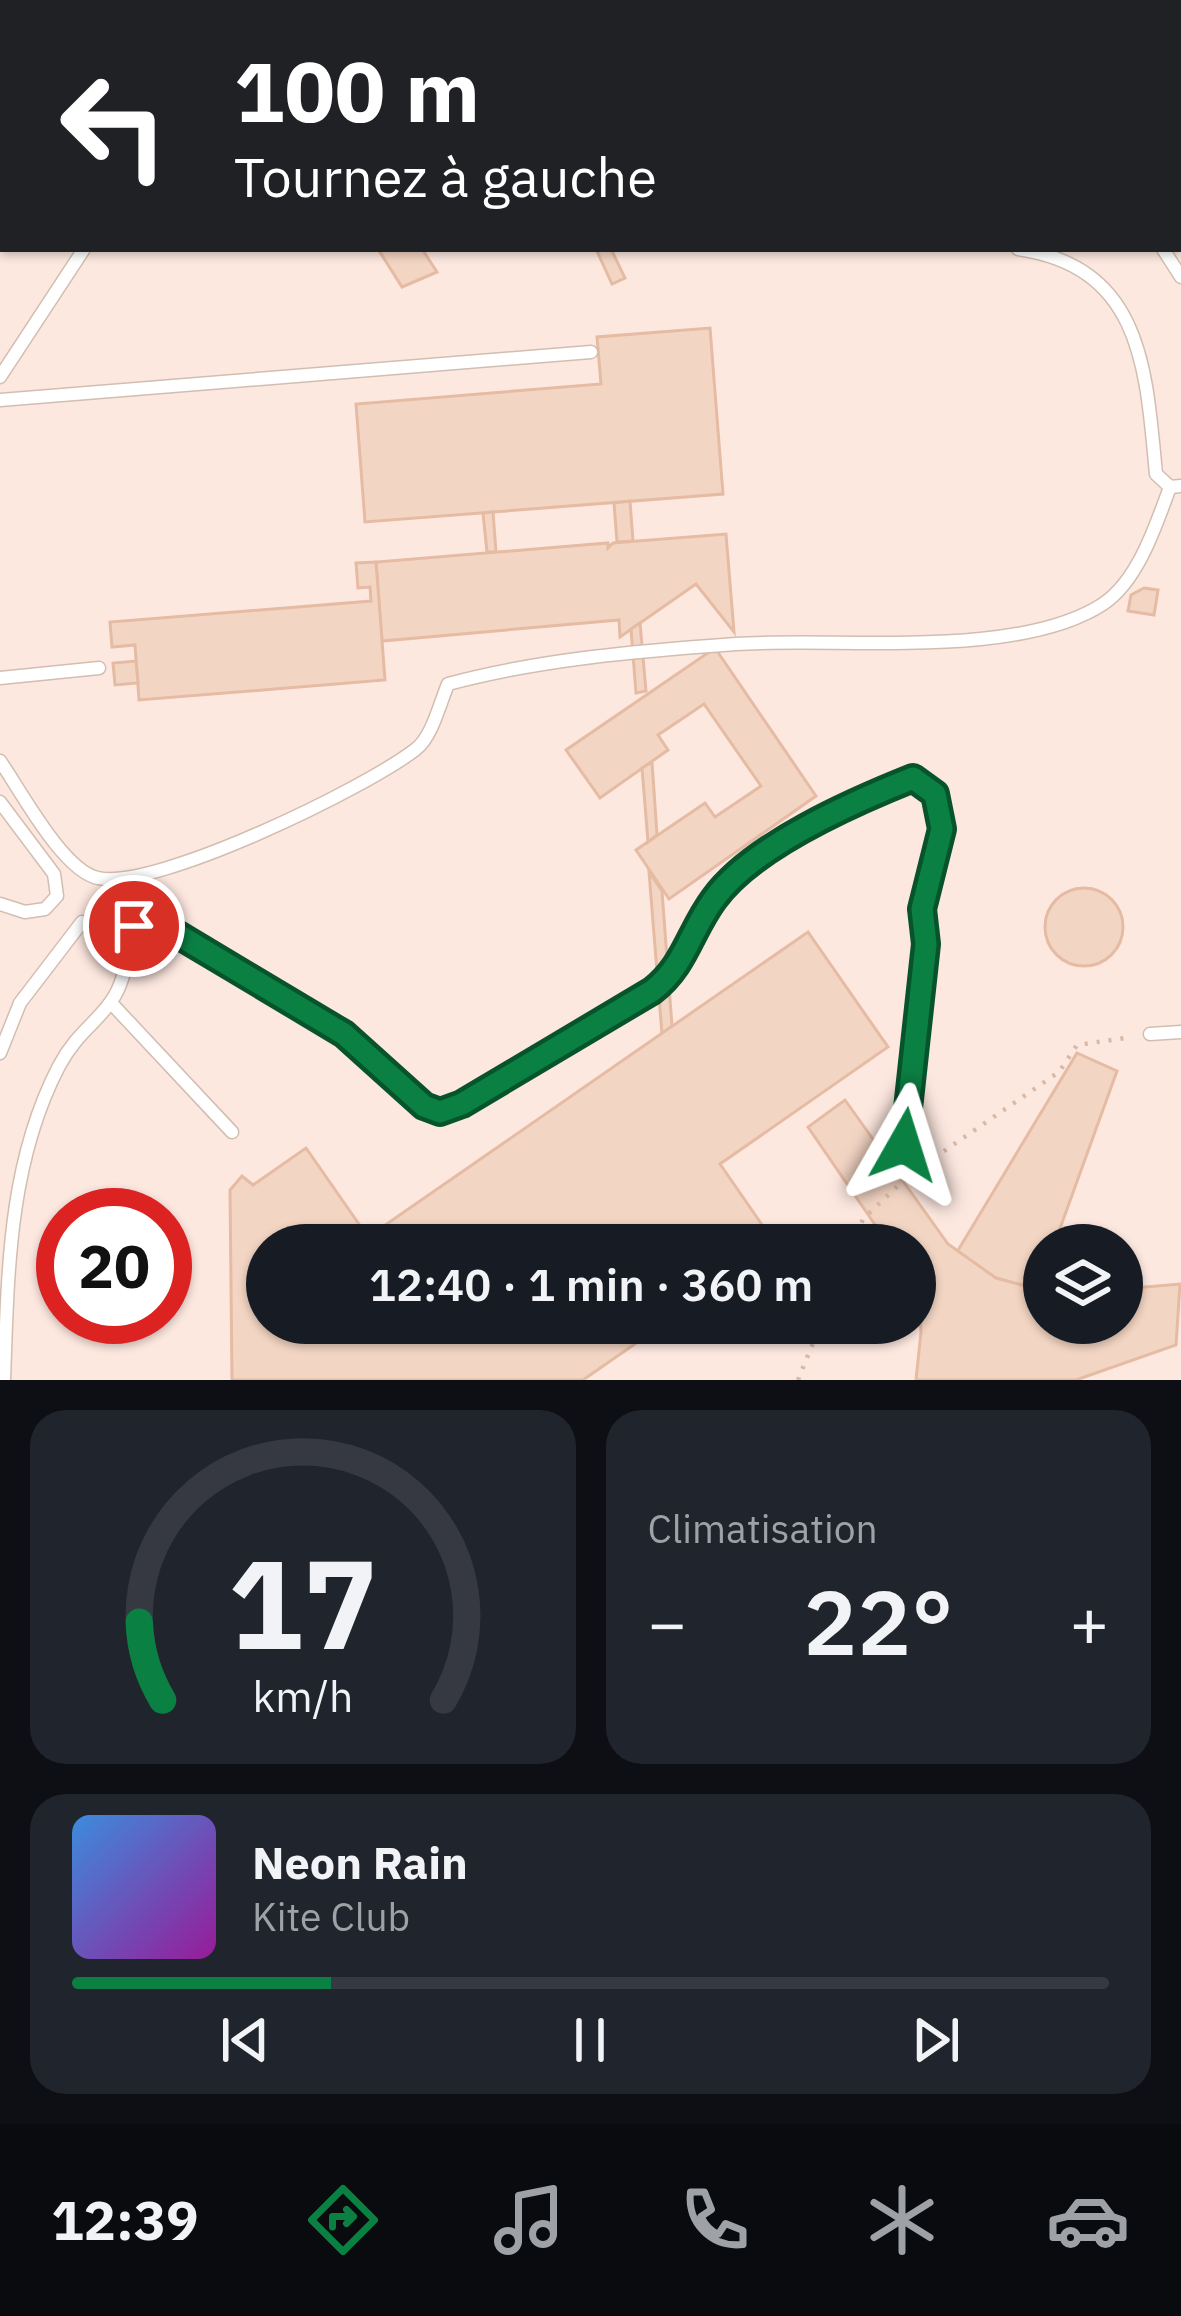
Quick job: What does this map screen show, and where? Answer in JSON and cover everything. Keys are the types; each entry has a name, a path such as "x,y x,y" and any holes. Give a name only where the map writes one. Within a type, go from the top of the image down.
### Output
{"lane":[{"path":"0,377 82,252"},
{"path":"0,761 72,864 97,878 136,878 177,866 341,795 421,747 448,684 492,672 738,644 1037,634 1106,603 1148,545 1175,487 1156,474 1139,340 1103,283 1050,254 1037,252"},
{"path":"1164,252 1181,277"},
{"path":"0,400 591,352"},
{"path":"0,678 99,668"},
{"path":"0,1053 20,1003 82,922 165,927 344,1034 424,1106 440,1112 462,1104 675,973 713,899 739,872 852,802 913,778 935,794 942,829 922,909 926,944 904,1145 919,1169"},
{"path":"0,802 54,874 57,896 45,909 25,911 0,904"},
{"path":"4,1380 18,1176 60,1063 113,1006 126,978 130,943 102,925"},
{"path":"113,1006 232,1132"},
{"path":"1150,1034 1181,1033"}],"path":[{"path":"861,1224 919,1169 1059,1072 1077,1045 1150,1034"},
{"path":"798,1380 813,1344"}],"shaded area":[{"path":"0,252 1181,252 1181,1380 0,1380"}],"building":[{"path":"380,252 424,252 437,272 402,287"},
{"path":"597,252 612,252 625,278 612,284"},
{"path":"710,328 723,494 365,522 356,404 601,384 597,337"},
{"path":"630,501 633,541 617,542 614,503"},
{"path":"493,512 496,552 487,552 483,513"},
{"path":"726,534 734,632 696,584 620,637 619,620 382,641 376,562 608,543 608,548 613,543"},
{"path":"376,562 385,680 139,700 135,645 112,647 110,622 371,601 370,587 358,588 356,563"},
{"path":"1144,588 1158,590 1154,615 1128,611 1131,595"},
{"path":"640,623 646,691 636,693 631,629"},
{"path":"715,648 816,796 669,899 636,850 705,803 715,817 761,786 704,704 658,735 668,750 600,798 566,750"},
{"path":"136,661 138,683 115,685 113,663"},
{"path":"652,762 657,835 648,842 642,768"},
{"path":"649,872 662,891 672,1026 662,1034"},
{"path":"1084,888 1111,900 1123,927 1111,954 1084,966 1057,954 1045,927 1057,900"},
{"path":"808,932 888,1047 720,1164 761,1224 387,1224"},
{"path":"1077,1053 1117,1071 1062,1224 1023,1224 1023,1286 996,1278 957,1252"},
{"path":"845,1100 934,1224 875,1224 808,1127"},
{"path":"306,1148 359,1224 246,1224 246,1344 635,1344 583,1380 232,1380 230,1190 242,1176 253,1185"},
{"path":"936,1227 948,1244 996,1278 1023,1285 1023,1344 1143,1344 1143,1287 1180,1284 1176,1345 1076,1380 916,1380 920,1344 936,1344"}],"route":[{"path":"134,926 165,927 344,1034 424,1106 440,1112 462,1104 675,973 713,899 739,872 852,802 913,778 935,794 942,829 922,909 926,944 904,1145"}]}
